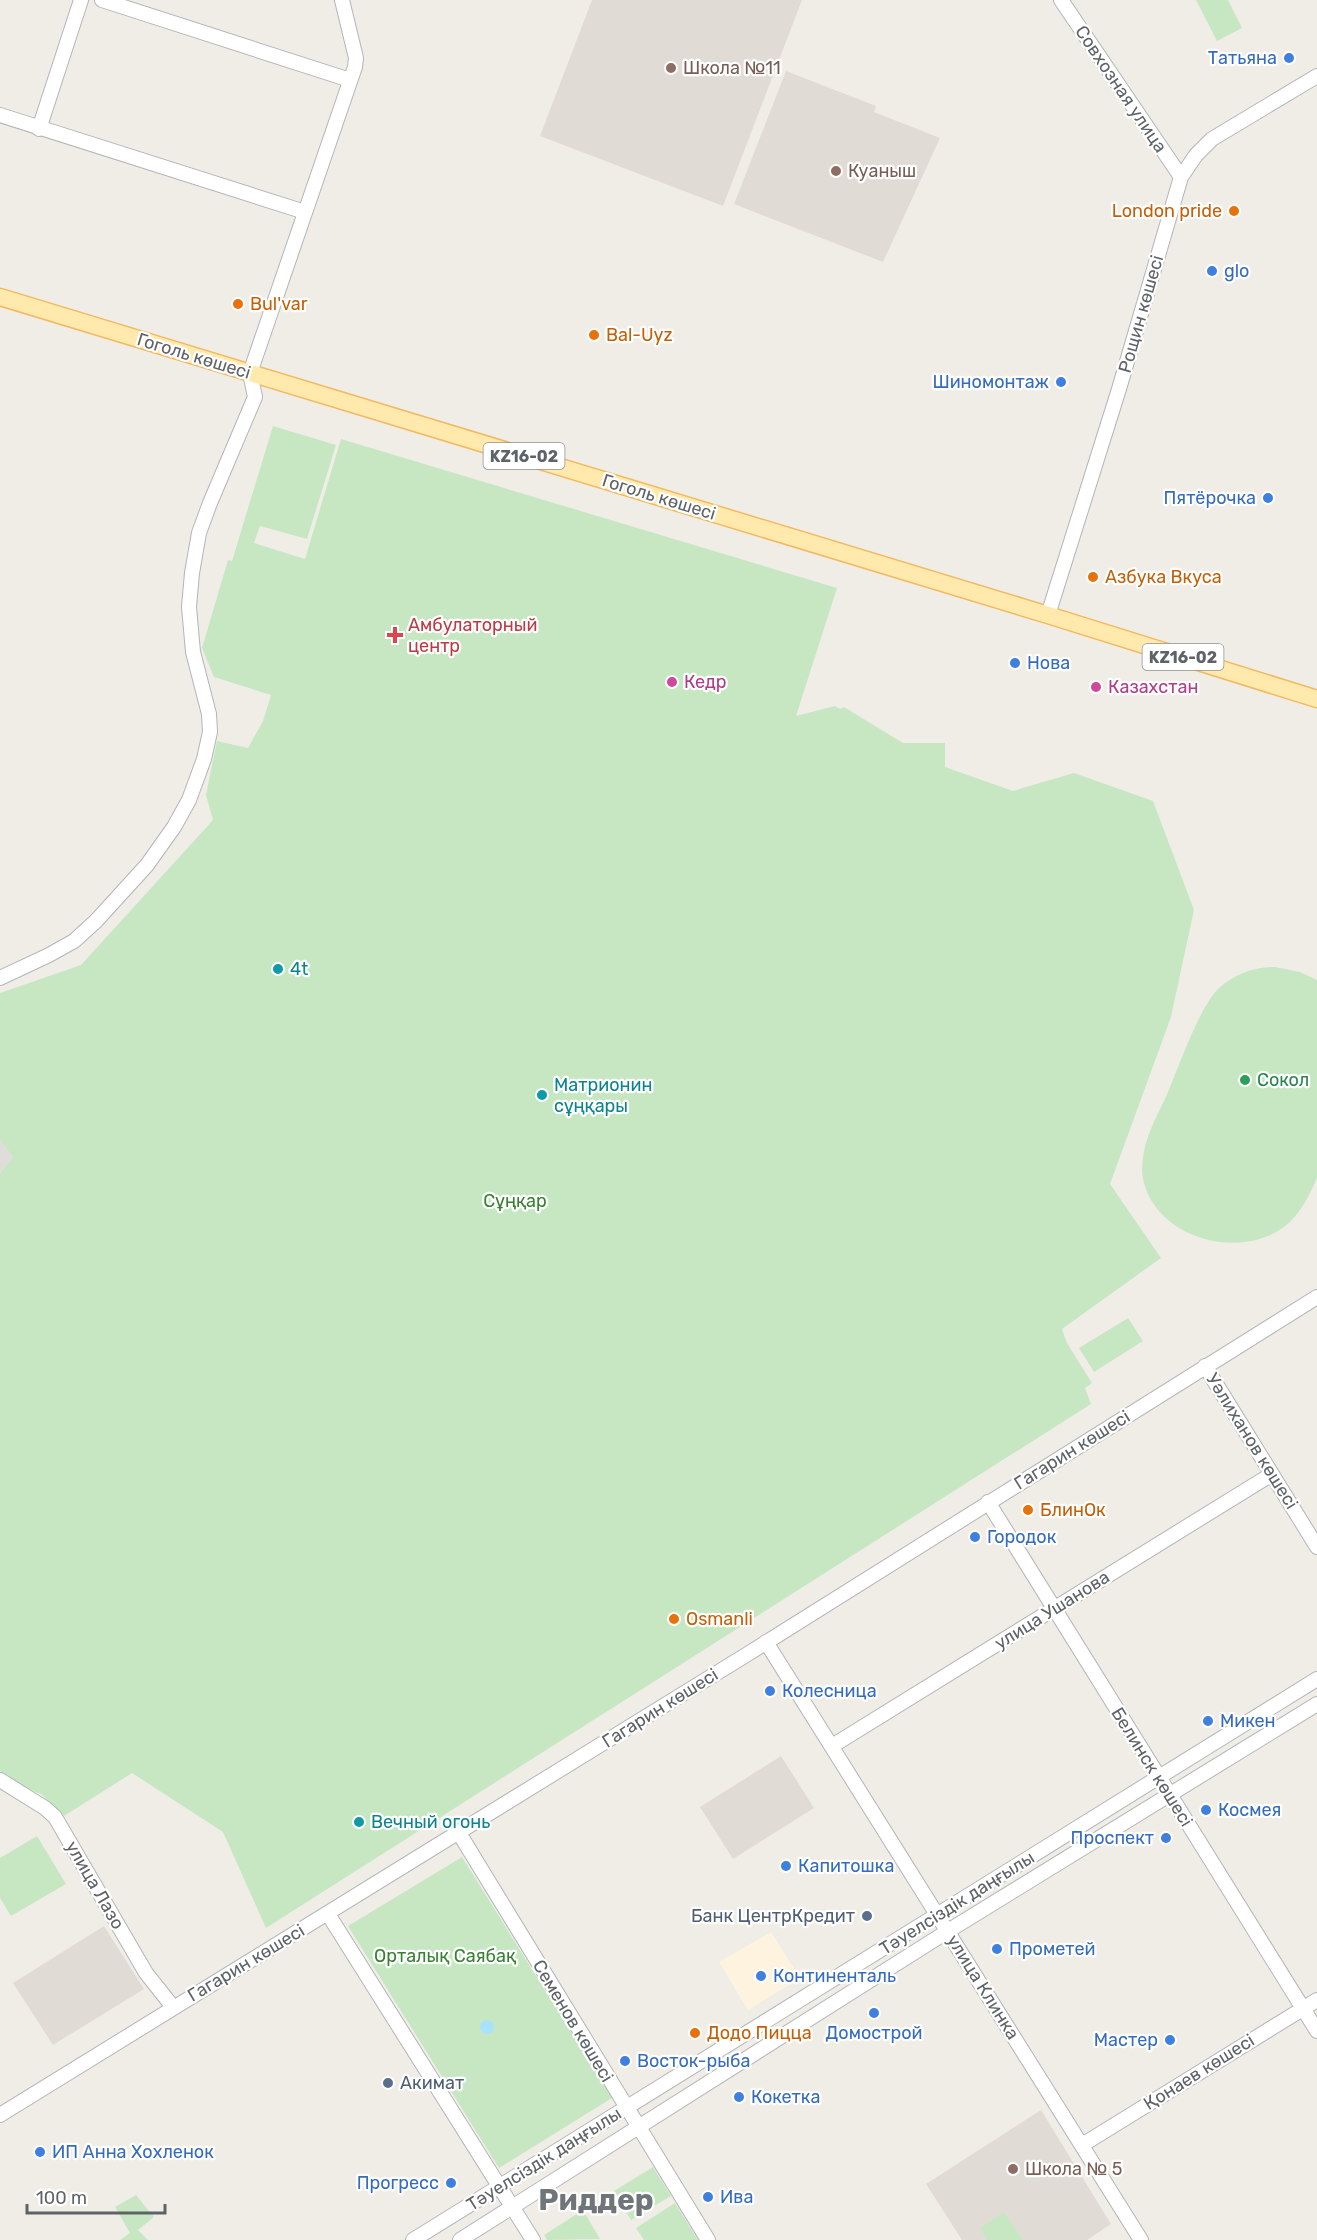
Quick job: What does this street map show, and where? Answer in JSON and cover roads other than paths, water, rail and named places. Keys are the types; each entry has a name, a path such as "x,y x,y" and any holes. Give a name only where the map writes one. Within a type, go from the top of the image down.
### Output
{"main road":[{"name":"Гоголь көшесі","path":"0,297 1048,615 1317,699"}],"street":[{"path":"39,129 81,0"},
{"path":"102,0 350,80"},
{"path":"0,978 49,956 74,941 96,921 147,865 174,826 189,800 204,759 210,732 209,714 193,652 189,607 192,573 200,532 210,503 255,397 250,373 356,58 342,0"},
{"name":"Совхозная улица","path":"1061,0 1181,177"},
{"name":"Рощин көшесі","path":"1048,615 1122,380 1181,177 1196,154 1212,139 1317,76"},
{"path":"0,115 305,212"},
{"name":"Гагарин көшесі","path":"0,2115 172,2007 459,1833 1317,1297"},
{"name":"Уәлиханов көшесі","path":"1205,1366 1317,1547"},
{"name":"улица Ушанова","path":"832,1746 1272,1474"},
{"name":"Белинск көшесі","path":"988,1502 1317,2031"},
{"name":"улица Клинка","path":"766,1642 1141,2240"},
{"name":"Тәуелсіздік даңғылы","path":"413,2240 1317,1679"},
{"name":"Тәуелсіздік даңғылы","path":"460,2240 948,1931 1317,1704"},
{"name":"улица Лазо","path":"4,1788 45,1808 55,1817 146,1973 172,2007"},
{"name":"Семенов көшесі","path":"459,1833 708,2240"},
{"path":"328,1914 533,2240"},
{"name":"Қонаев көшесі","path":"1082,2145 1317,2000"}],"water":[{"path":"484,2020 490,2020 494,2027 490,2034 484,2034 480,2030 480,2024"}],"place":[{"name":"Татьяна","path":"1289,58"},
{"name":"Школа №11","path":"671,68"},
{"name":"Куаныш","path":"836,171"},
{"name":"London pride","path":"1234,211"},
{"name":"glo","path":"1212,271"},
{"name":"Bul'var","path":"238,304"},
{"name":"Bal-Uyz","path":"594,335"},
{"name":"Шиномонтаж","path":"1061,382"},
{"name":"Пятёрочка","path":"1268,498"},
{"name":"Азбука Вкуса","path":"1093,577"},
{"name":"Амбулаторный центр","path":"395,635"},
{"name":"Нова","path":"1015,663"},
{"name":"Кедр","path":"672,682"},
{"name":"Казахстан","path":"1096,687"},
{"name":"4t","path":"278,969"},
{"name":"Сокол","path":"1245,1080"},
{"name":"Матрионин сұңқары","path":"542,1095"},
{"name":"БлинОк","path":"1028,1510"},
{"name":"Городок","path":"975,1537"},
{"name":"Osmanli","path":"674,1619"},
{"name":"Колесница","path":"770,1691"},
{"name":"Микен","path":"1208,1721"},
{"name":"Космея","path":"1206,1810"},
{"name":"Вечный огонь","path":"359,1822"},
{"name":"Проспект","path":"1166,1838"},
{"name":"Капитошка","path":"786,1866"},
{"name":"Банк ЦентрКредит","path":"867,1916"},
{"name":"Прометей","path":"997,1949"},
{"name":"Континенталь","path":"761,1976"},
{"name":"Домострой","path":"874,2013"},
{"name":"Додо Пицца","path":"695,2033"},
{"name":"Мастер","path":"1170,2040"},
{"name":"Восток-рыба","path":"625,2061"},
{"name":"Акимат","path":"388,2083"},
{"name":"Кокетка","path":"739,2097"},
{"name":"ИП Анна Хохленок","path":"40,2152"},
{"name":"Школа № 5","path":"1013,2169"},
{"name":"Прогресс","path":"451,2183"},
{"name":"Ива","path":"708,2197"}],"district":[{"name":"Риддер","path":"596,2200"}],"park label":[{"name":"Сұңқар","path":"515,1201"},
{"name":"Орталық Саябақ","path":"445,1956"}]}
